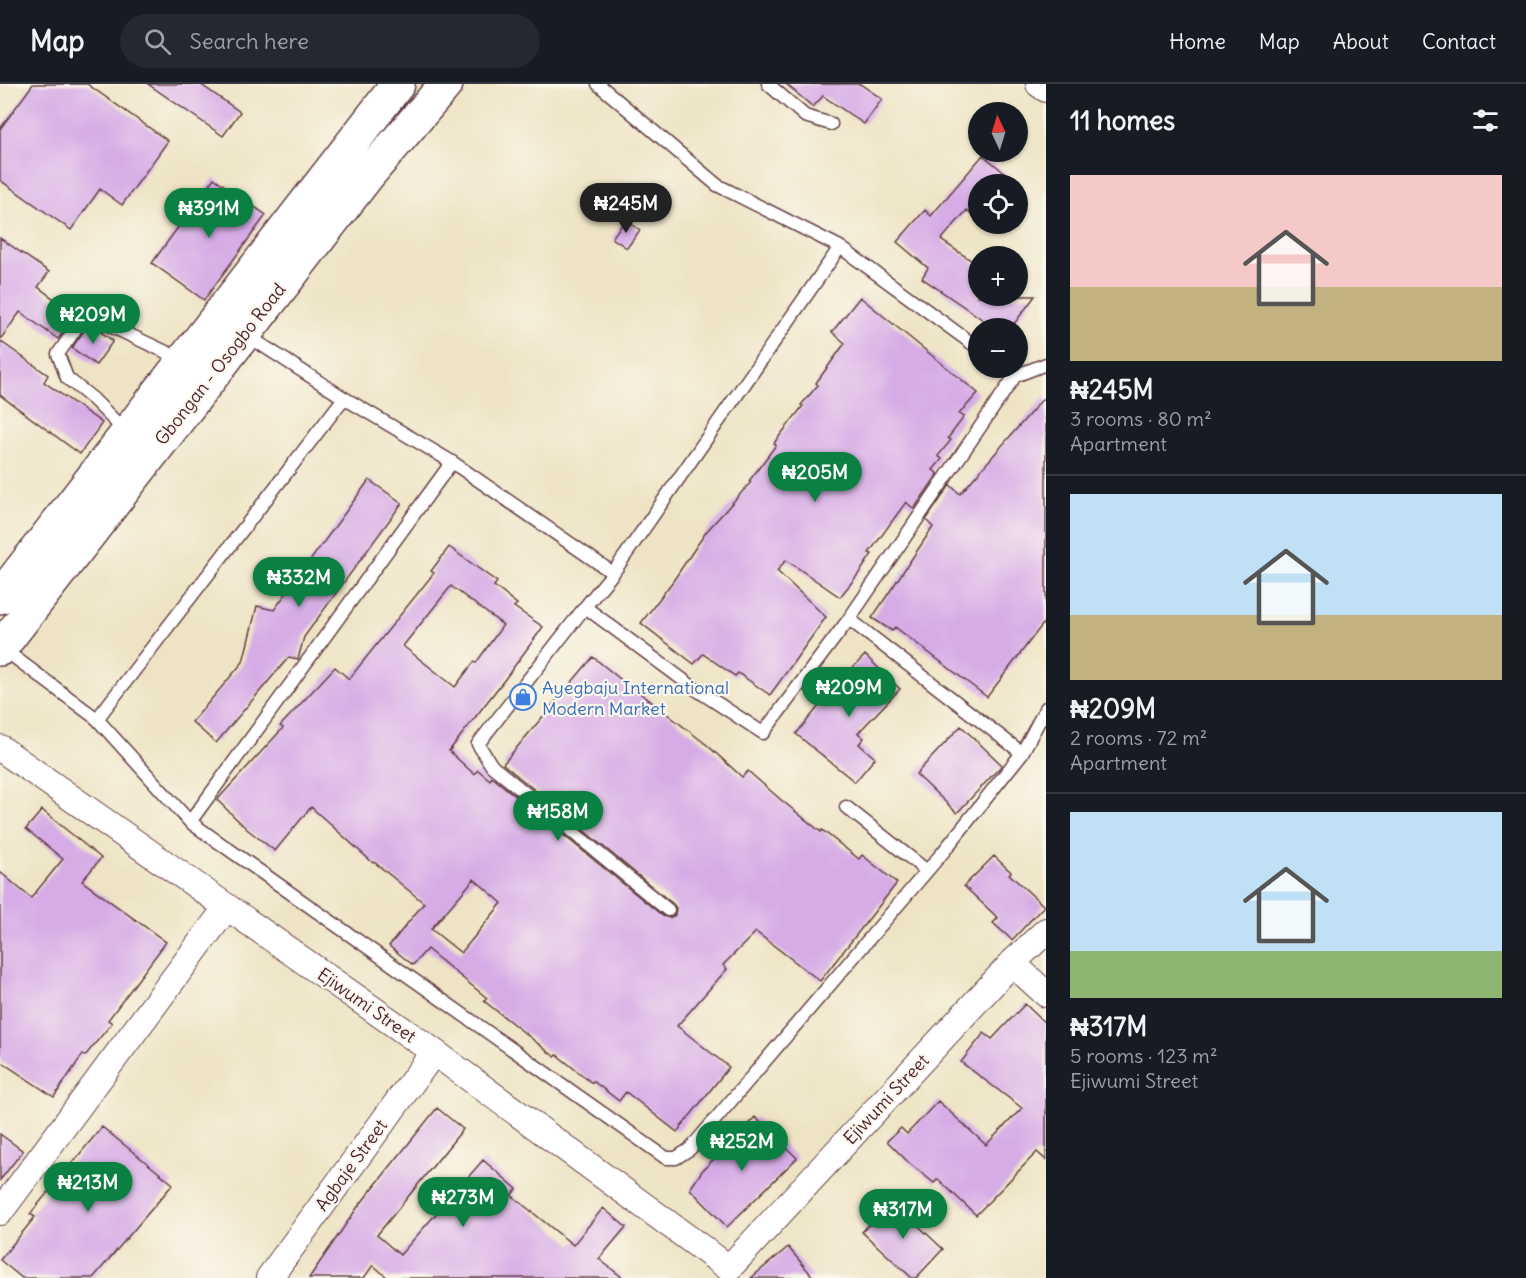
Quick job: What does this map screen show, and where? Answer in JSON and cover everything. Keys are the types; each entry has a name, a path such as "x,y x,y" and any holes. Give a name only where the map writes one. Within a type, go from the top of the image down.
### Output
{"main road":[{"name":"Gbongan - Osogbo Road","path":"0,597 398,84"},
{"name":"Gbongan - Osogbo Road","path":"0,648 369,174 446,84"}],"street":[{"path":"1039,84 1046,90"},
{"name":"Ejiwumi Street","path":"0,748 434,1052 735,1273 1012,963 1046,931"},
{"path":"0,1212 226,907"},
{"path":"1012,963 1046,994"},
{"name":"Agbaje Street","path":"274,1276 434,1052"}],"lane":[{"path":"598,84 717,185 840,247 968,341"},
{"path":"768,84 806,116 831,124"},
{"path":"668,910 492,766 478,744 613,573 840,247"},
{"path":"127,433 93,399 67,378 58,354 81,321 102,322 184,360"},
{"path":"244,334 344,398 452,462 613,573"},
{"path":"1028,371 1046,364"},
{"path":"585,607 694,688 763,733 849,619 1014,378"},
{"path":"97,719 344,398"},
{"path":"190,822 452,462"},
{"path":"849,619 1022,753"},
{"path":"0,648 97,719 190,822 666,1158 676,1158 690,1149 927,871 1022,753 1046,708"},
{"path":"846,807 927,871"}],"building":[{"path":"33,84 87,84 168,141 122,205 100,189 71,230 0,180 0,129"},
{"path":"148,84 200,84 240,112 223,136"},
{"path":"786,84 860,84 882,99 864,124 823,96 813,107"},
{"path":"977,162 991,162 1006,174 968,174 968,211 941,240 968,258 968,306 1028,306 1018,318 980,318 922,278 928,268 897,242 925,210 931,216"},
{"path":"214,178 266,215 204,300 152,263"},
{"path":"625,220 640,230 627,248 612,238"},
{"path":"0,238 49,272 38,287 76,315 58,339 20,312 0,340"},
{"path":"1028,296 1035,296 1028,305"},
{"path":"860,297 978,393 959,414 964,417 948,438 951,440 938,456 942,459 933,470 938,474 914,509 906,502 869,553 872,554 860,572 840,597 786,560 777,571 826,617 770,695 738,673 735,676 703,654 694,664 641,623 706,532 751,482 749,481 776,445 774,443 818,385 816,383 845,343 832,332"},
{"path":"85,329 98,330 113,341 96,365 72,348"},
{"path":"0,341 48,375 44,382 102,423 80,454 0,395"},
{"path":"1046,395 1046,620 987,697 895,627 892,631 872,618 933,527 926,520 950,485 960,494"},
{"path":"369,480 402,503 304,637 298,659 289,657 216,743 192,722 243,662 257,606 274,610"},
{"path":"449,547 497,582 494,586 517,604 514,607 543,627 449,751 474,774 478,770 490,780 492,777 663,916 670,918 675,915 676,908 673,904 503,764 593,657 707,745 742,777 748,771 821,832 822,830 859,859 862,855 897,883 820,981 756,932 723,965 727,969 677,1026 729,1067 677,1132 626,1092 619,1101 557,1055 555,1057 484,1001 487,998 427,949 413,965 389,946 424,903 373,863 311,807 275,851 248,830 217,800 283,728 280,726 335,667 349,679 434,573 431,571","holes":["451,586 503,625 476,663 474,662 455,687 403,646","474,879 502,903 461,953 431,929"]},
{"path":"865,655 900,689 858,733 864,738 859,744 875,758 855,782 796,734 839,682"},
{"path":"961,726 1002,765 957,813 916,774"},
{"path":"42,810 101,858 82,881 166,942 108,1020 112,1023 85,1056 83,1054 54,1097 0,1061 0,872 31,898 63,859 26,829"},
{"path":"994,856 1011,872 1009,874 1044,906 1012,940 993,923 998,918 964,886"},
{"path":"1025,1004 1046,1024 1046,1160 1037,1152 976,1215 938,1179 934,1183 887,1141 901,1128 907,1134 938,1101 986,1145 1022,1108 961,1062 984,1033 992,1039"},
{"path":"437,1108 463,1129 377,1235 400,1255 483,1160 517,1189 511,1195 573,1245 603,1208 626,1227 599,1259 623,1278 388,1278 373,1265 364,1278 309,1278 357,1208"},
{"path":"755,1117 797,1158 727,1227 690,1189 702,1171"},
{"path":"102,1127 173,1184 93,1278 22,1278 0,1260 35,1217 30,1214"},
{"path":"0,1134 23,1151 0,1180"},
{"path":"892,1201 943,1249 916,1278 912,1278 862,1232"},
{"path":"788,1247 814,1278 751,1278"}],"place":[{"name":"Ayegbaju International Modern Market","path":"523,697"}]}
